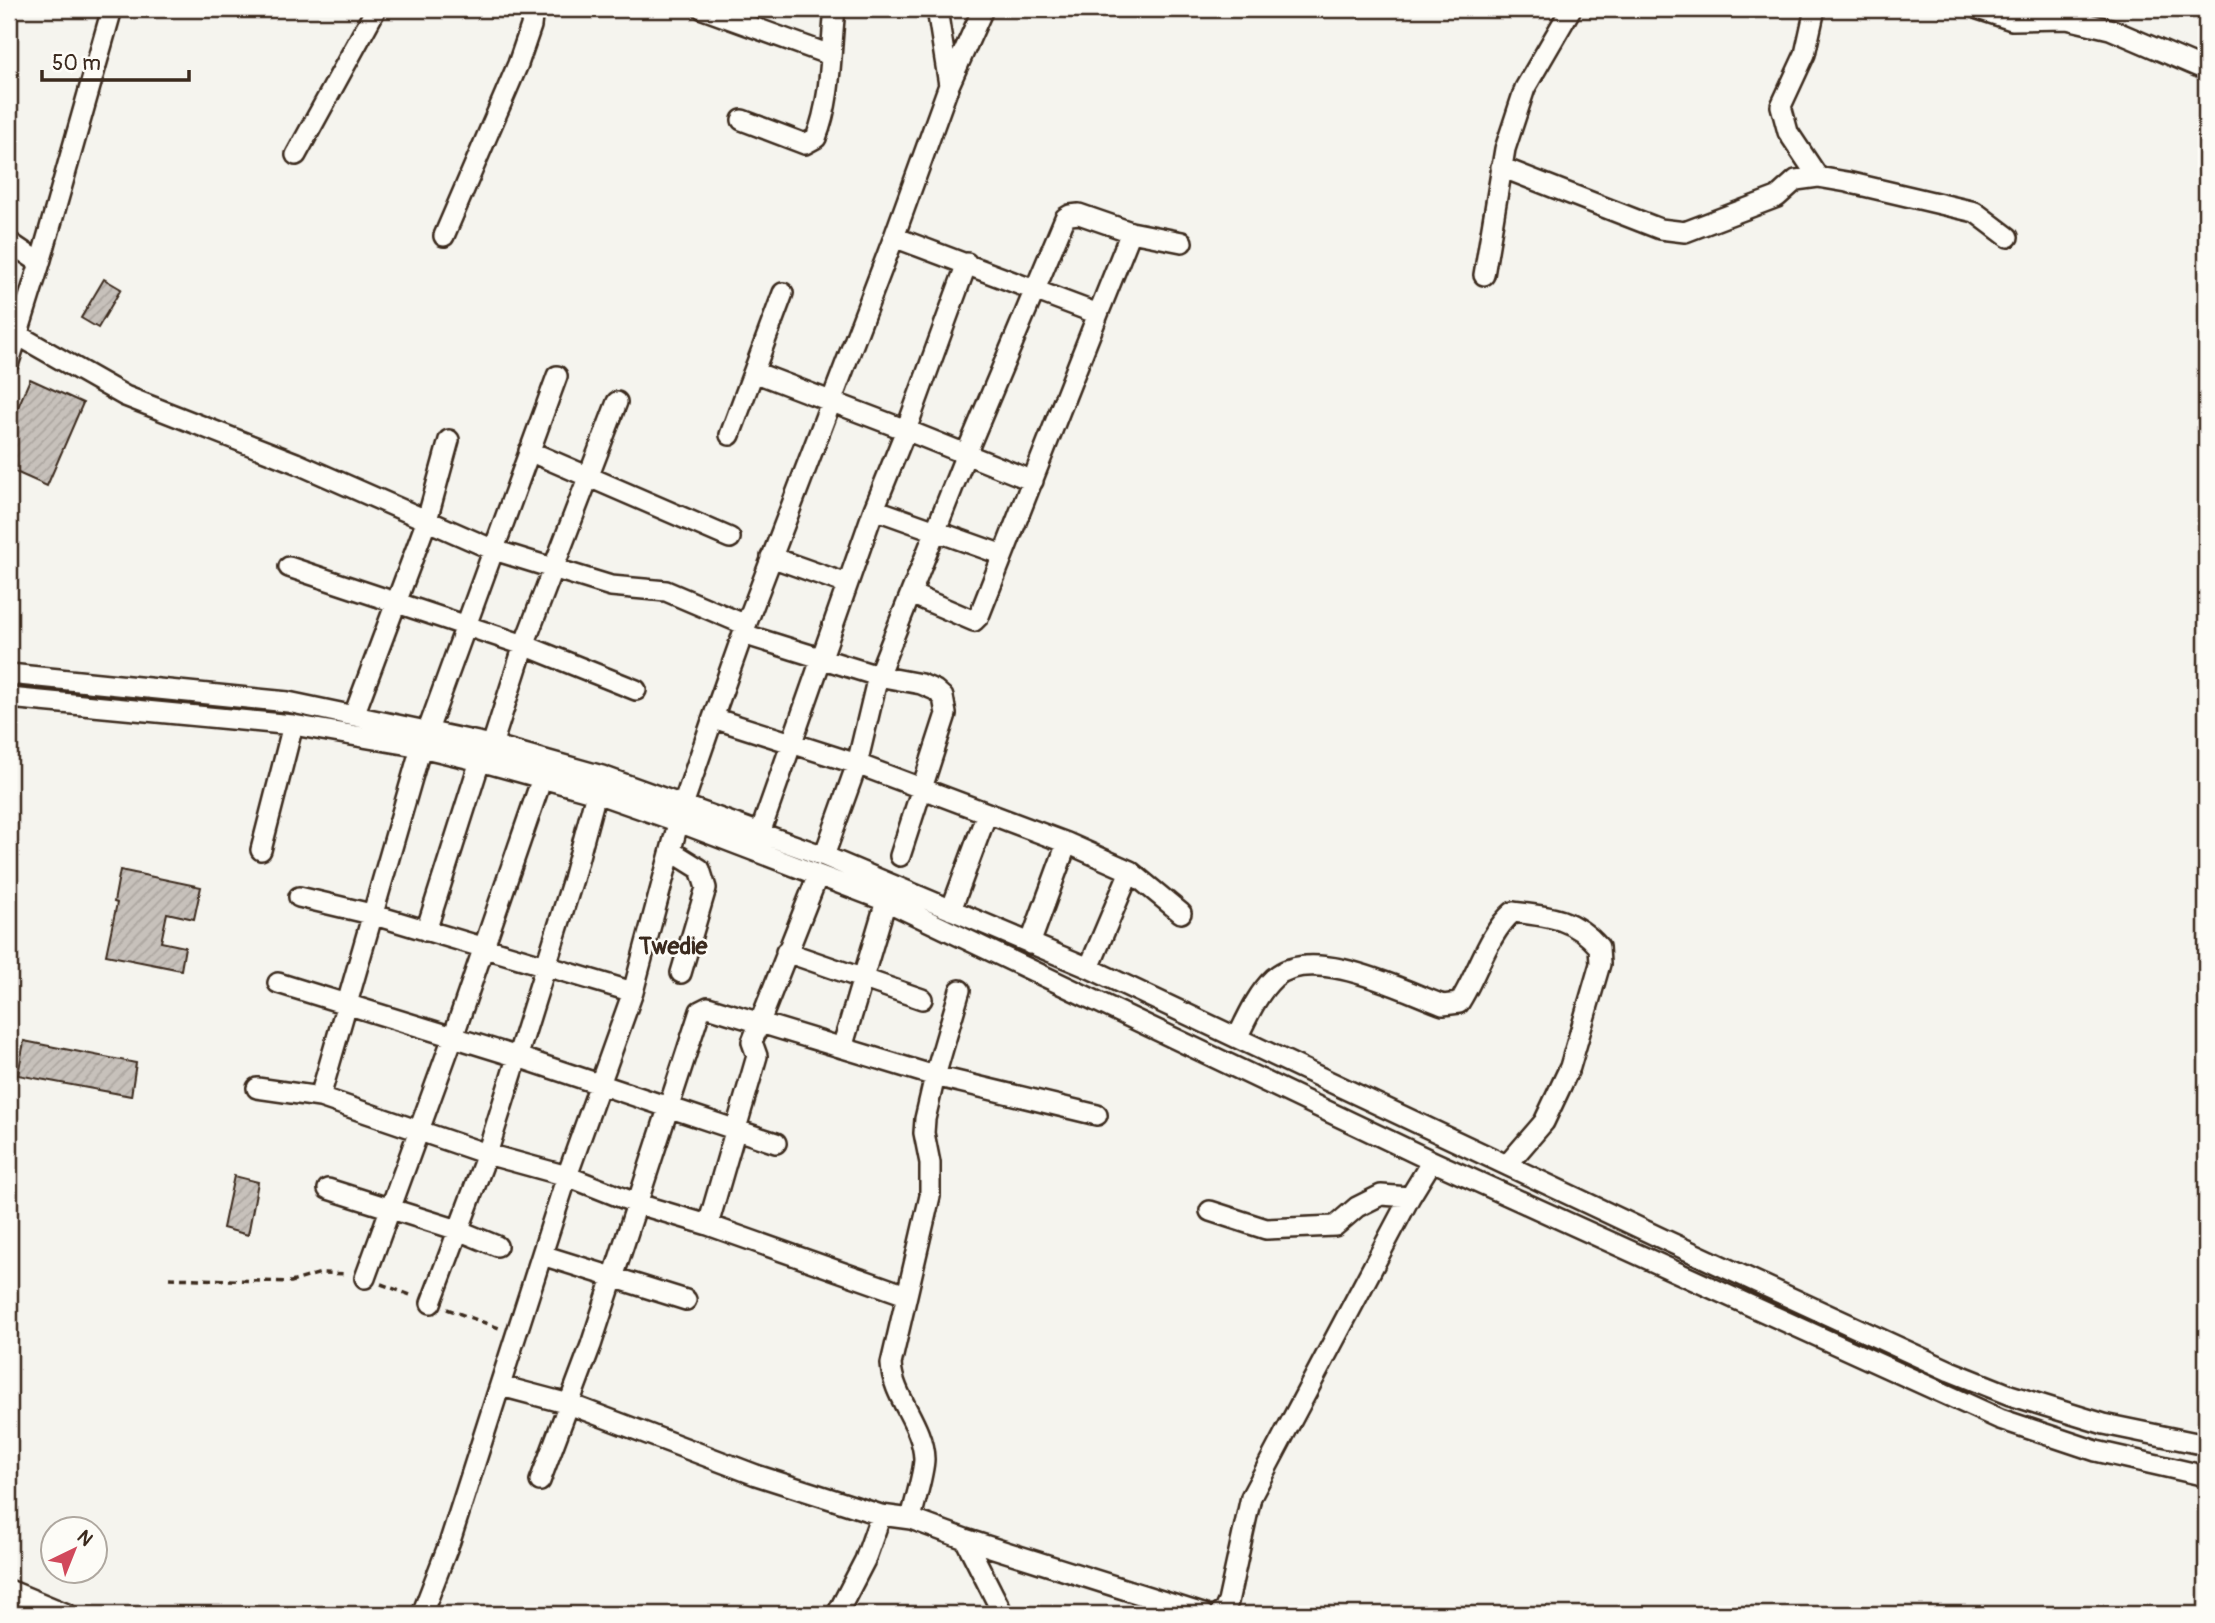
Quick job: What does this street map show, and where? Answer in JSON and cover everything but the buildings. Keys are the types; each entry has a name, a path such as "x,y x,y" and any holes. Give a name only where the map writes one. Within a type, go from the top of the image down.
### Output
{"street":[{"path":"9,362 112,9"},
{"path":"296,155 376,9"},
{"path":"444,236 518,64 531,26 533,9"},
{"path":"703,9 830,55"},
{"path":"742,120 805,144 816,138 823,121 828,94 835,9"},
{"path":"937,9 950,85"},
{"path":"422,1614 450,1541 567,1176 633,992 681,813 744,629 950,85 983,9"},
{"path":"1484,275 1501,167 1525,88 1572,9"},
{"path":"1815,9 1805,54 1781,106 1788,132 1818,177"},
{"path":"1978,9 2012,20 2067,19 2110,29 2206,70"},
{"path":"1501,167 1660,229 1685,232 1777,197 1796,180 1818,177 1976,212 2008,237"},
{"path":"708,1226 757,1056 752,1042 799,925 857,764 878,676 966,454 1065,218 1079,215 1130,232 1182,242"},
{"path":"911,594 974,621 979,617 1130,232"},
{"path":"894,237 1098,314"},
{"path":"9,242 40,263"},
{"path":"760,833 874,509 967,263"},
{"path":"730,435 783,293"},
{"path":"16,334 125,396 296,463 494,550 611,586 666,591 744,629 878,676 920,684 935,690 943,697 946,714 900,856"},
{"path":"754,372 906,429 1032,481"},
{"path":"320,1097 424,739 556,376"},
{"path":"426,931 524,645 617,402"},
{"path":"354,715 427,520 449,440"},
{"path":"529,450 730,538"},
{"path":"874,509 1003,555"},
{"path":"771,557 847,584"},
{"path":"289,567 524,645 636,690"},
{"path":"9,674 288,702 354,715 424,739 602,776 681,813 821,866 951,910 1089,968 1780,1294 1951,1371 2010,1395 2105,1424 2206,1445"},
{"path":"9,698 424,739"},
{"path":"713,718 857,764 1068,843 1130,871 1181,913"},
{"path":"261,850 293,725"},
{"path":"486,753 542,778 760,833 886,901 1432,1161 2000,1419 2096,1451 2206,1476"},
{"path":"365,1278 453,1037 542,778"},
{"path":"431,1303 487,1154 573,879 596,793"},
{"path":"951,910 987,813"},
{"path":"1030,944 1068,843"},
{"path":"671,851 700,869 706,888 681,973"},
{"path":"1089,968 1130,871"},
{"path":"299,897 371,914 633,992"},
{"path":"842,1048 886,901"},
{"path":"1237,1038 1256,1002 1275,978 1293,967 1318,966 1349,971 1443,1005 1459,1003 1502,921 1513,912 1555,917 1587,933 1599,947 1600,964 1570,1067 1544,1122 1507,1165"},
{"path":"786,952 922,999"},
{"path":"278,983 518,1057 776,1143"},
{"path":"911,1519 924,1459 915,1426 892,1379 891,1364 930,1196 930,1163 924,1133 935,1076 960,990"},
{"path":"540,1481 638,1204 700,1010 708,1007 935,1076 1097,1115"},
{"path":"257,1088 320,1097 487,1154 567,1176 638,1204 906,1295"},
{"path":"1222,1614 1228,1602 1251,1497 1410,1197 1432,1161"},
{"path":"328,1189 458,1230 497,1246"},
{"path":"1210,1211 1266,1229 1335,1226 1357,1207 1381,1195 1410,1197"},
{"path":"542,1255 685,1300"},
{"path":"501,1386 569,1404 756,1475 881,1515 911,1519 965,1539 1203,1614"},
{"path":"837,1614 865,1560 881,1515"},
{"path":"965,1539 1003,1614"},
{"path":"9,1590 67,1614"}],"path":[{"path":"169,1278 291,1282 321,1273 365,1278 517,1334"}],"district":[{"name":"Twedie","path":"673,946"}]}
